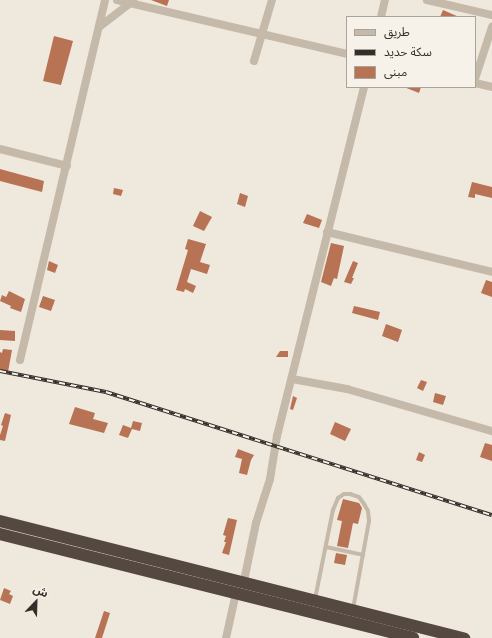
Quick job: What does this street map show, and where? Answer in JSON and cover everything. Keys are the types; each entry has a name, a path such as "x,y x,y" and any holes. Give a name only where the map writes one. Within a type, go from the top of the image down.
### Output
{"highway":[{"path":"0,521 464,638"},
{"path":"0,534 413,638"}],"street":[{"path":"20,360 105,0"},
{"path":"117,0 132,2 346,54"},
{"path":"254,61 272,0"},
{"path":"381,16 385,0"},
{"path":"427,0 492,15"},
{"path":"99,27 132,2"},
{"path":"476,76 492,27"},
{"path":"476,83 492,87"},
{"path":"245,576 256,524 270,479 277,436 364,88"},
{"path":"0,149 67,166"},
{"path":"327,232 492,272"},
{"path":"292,378 347,389 492,431"},
{"path":"226,638 236,593"}],"lane":[{"path":"315,600 333,510 338,498 344,494 350,494 358,497 368,510 368,532 352,610"},
{"path":"326,547 363,555"}],"building":[{"path":"151,0 169,0 167,6"},
{"path":"443,10 457,16 440,16"},
{"path":"54,36 73,41 61,85 43,81"},
{"path":"406,88 421,88 419,93"},
{"path":"0,169 44,181 42,192 0,181"},
{"path":"472,182 492,187 492,198 475,194 475,198 468,197"},
{"path":"114,188 123,190 121,196 113,194"},
{"path":"240,193 248,196 245,207 237,204"},
{"path":"200,211 212,217 204,231 193,226"},
{"path":"307,214 322,220 319,228 303,223"},
{"path":"188,239 206,244 200,262 210,265 207,274 191,269 187,282 196,286 193,293 185,289 184,292 176,290 188,250 185,249"},
{"path":"331,243 344,246 337,279 334,278 331,286 321,282"},
{"path":"49,261 58,265 55,273 47,270"},
{"path":"353,261 358,263 351,284 344,282"},
{"path":"486,280 492,282 492,297 481,293"},
{"path":"9,291 25,299 21,312 10,308 11,306 0,301 2,295 6,297"},
{"path":"43,296 55,300 51,311 39,307"},
{"path":"354,306 380,312 378,320 352,313"},
{"path":"386,324 402,330 398,342 382,336"},
{"path":"0,330 15,331 15,341 0,340"},
{"path":"3,349 12,350 8,372 0,370 0,352 2,353"},
{"path":"280,351 288,351 288,357 276,357"},
{"path":"421,380 427,382 423,391 417,388"},
{"path":"435,393 446,396 443,405 433,402"},
{"path":"293,396 297,398 293,410 290,409"},
{"path":"75,407 95,413 93,419 108,423 104,433 69,424"},
{"path":"5,413 11,415 5,441 0,440 0,435 3,426 1,425"},
{"path":"133,421 142,423 140,431 132,429 128,438 119,435 123,425 131,428"},
{"path":"335,422 351,429 345,441 330,434"},
{"path":"485,443 492,445 492,461 480,457"},
{"path":"238,449 254,455 247,475 239,473 242,459 235,457"},
{"path":"419,452 425,455 422,462 416,460"},
{"path":"343,499 359,503 362,508 358,524 353,523 348,548 337,546 342,521 337,520"},
{"path":"228,518 237,520 229,555 222,553 226,542 224,542 226,536 223,535"},
{"path":"336,553 347,555 345,565 334,563"},
{"path":"4,588 11,591 9,594 13,596 10,604 0,600"},
{"path":"104,611 110,613 102,638 95,638"}],"railway":[{"path":"0,371 106,392 492,515"}]}
